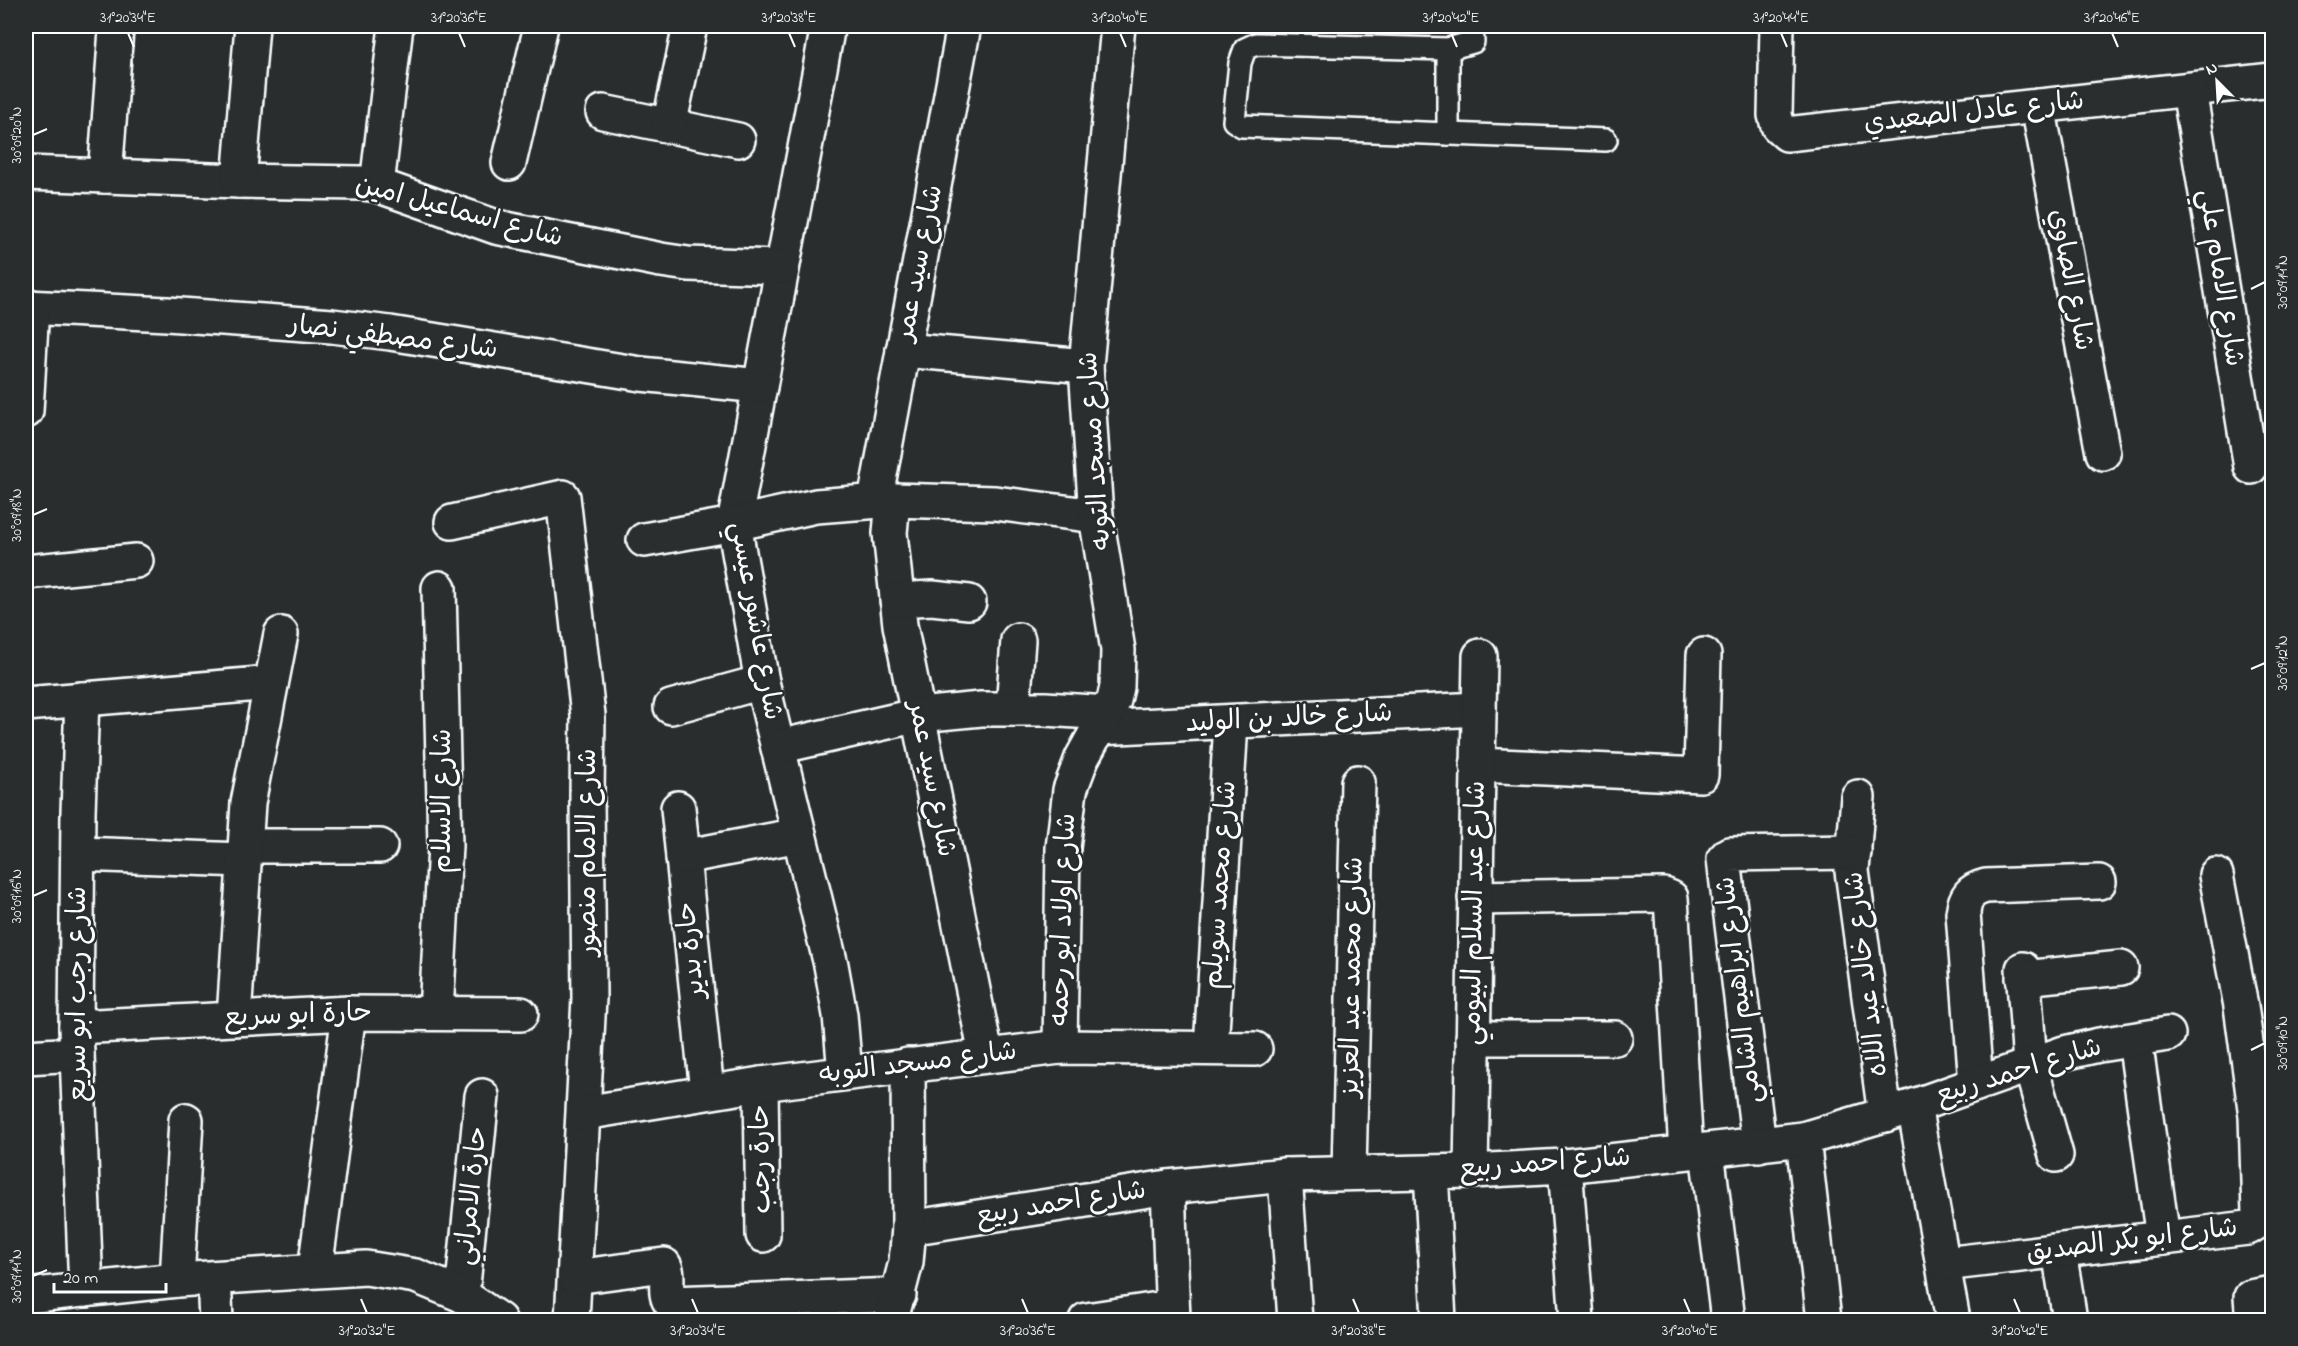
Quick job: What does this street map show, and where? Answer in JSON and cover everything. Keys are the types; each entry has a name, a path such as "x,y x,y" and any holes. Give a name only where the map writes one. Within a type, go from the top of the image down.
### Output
{"street":[{"path":"239,181 252,26"},
{"path":"377,185 396,26"},
{"path":"508,163 541,26"},
{"path":"669,126 690,26"},
{"name":"شارع عاشور عيسي","path":"828,26 734,524 762,682 831,965 840,1015 845,1073"},
{"name":"شارع سيد عمر","path":"964,26 903,350 884,501 890,533 900,625 986,1055"},
{"name":"شارع مسجد التوبه","path":"1103,720 1117,687 1118,650 1096,516 1086,366 1118,26"},
{"name":"شارع عادل الصعيدي","path":"1777,26 1775,116 1778,126 1787,134 2272,80"},
{"path":"105,176 116,30"},
{"name":"شارع الامام علي","path":"2189,90 2251,467"},
{"name":"شارع الصاوي","path":"2038,106 2103,453"},
{"path":"603,112 738,140"},
{"name":"شارع اسماعيل امين","path":"26,173 239,181 345,181 377,185 496,227 661,260 688,264 782,267"},
{"path":"26,411 29,307"},
{"name":"شارع مصطفي نصار","path":"29,307 332,326 390,333 641,374 760,386"},
{"path":"903,350 1086,366"},
{"name":"شارع الامام منصور","path":"452,522 563,497 588,715 589,998 572,1320"},
{"path":"644,540 816,506 884,501 995,503 1096,516"},
{"path":"26,572 136,561"},
{"name":"شارع الاسلام","path":"436,1013 445,846 439,588"},
{"path":"897,600 932,598 969,602"},
{"path":"234,1018 248,803 280,634"},
{"path":"1013,709 1018,639"},
{"path":"1477,765 1701,775 1704,655"},
{"name":"شارع عبد السلام البيومي","path":"1471,1171 1480,656"},
{"path":"672,707 762,682"},
{"path":"26,704 271,683"},
{"name":"شارع رجب ابو سريع","path":"82,699 76,1040 86,1290"},
{"name":"شارع خالد بن الوليد","path":"778,747 919,715 981,709 1045,708 1103,720 1231,723 1479,709"},
{"name":"شارع اولاد ابو رحمه","path":"1060,1047 1063,848 1070,790 1082,758 1103,720"},
{"name":"شارع محمد سويلم","path":"1211,1048 1231,723"},
{"name":"شارع محمد عبد العزيز","path":"1349,1172 1358,782"},
{"name":"شارع خالد عبد اللاه","path":"1858,796 1852,871 1854,893 1899,1110 1944,1264 1953,1320"},
{"name":"حارة بدير","path":"678,808 707,1092"},
{"path":"683,857 799,835"},
{"path":"78,854 244,853 380,846"},
{"name":"شارع ابراهيم الشامي","path":"1759,1145 1724,859 1729,854 1854,852"},
{"name":"شارع ابو بكر الصديق","path":"1944,1264 2248,1228 2256,1223 2259,1214 2256,1116 2241,1006 2216,875"},
{"path":"1976,1084 1963,913 1965,898 1975,889 1986,886 2099,882"},
{"path":"1475,898 1664,895 1671,898 1696,1152 1728,1320"},
{"path":"2056,1155 2030,1064 2023,974 2121,968"},
{"path":"315,1270 349,1013"},
{"name":"حارة ابو سريع","path":"26,1057 76,1040 234,1018 349,1013 521,1014"},
{"name":"شارع احمد ربيع","path":"909,1228 1168,1187 1285,1175 1471,1171 1565,1166 1803,1139 1899,1110 2073,1051 2168,1035"},
{"path":"1473,1038 1615,1038"},
{"path":"2135,1040 2163,1238"},
{"name":"شارع مسجد التوبه","path":"584,1113 761,1084 1060,1047 1255,1049"},
{"path":"575,1277 664,1265 667,1270 667,1297 671,1303 895,1307 906,1262 909,1228 908,1065"},
{"name":"حارة رجب","path":"761,1084 763,1235"},
{"name":"حارة الامراني","path":"462,1295 482,1096"},
{"path":"177,1280 186,1120"},
{"path":"1803,1139 1824,1320"},
{"path":"1565,1166 1577,1320"},
{"path":"1431,1172 1439,1320"},
{"path":"1285,1175 1294,1320"},
{"path":"1086,1320 1173,1314 1168,1187"},
{"path":"2059,1251 2070,1320"},
{"path":"26,1296 177,1280 366,1268 416,1276 462,1295 499,1320"},
{"path":"214,1278 216,1320"},
{"path":"2253,1320 2251,1297 2272,1293"}],"lane":[{"path":"1472,26 1473,42 1448,49 1256,45 1245,49 1239,63 1234,121 1242,126 1606,140"},
{"path":"1448,49 1448,134"}]}
